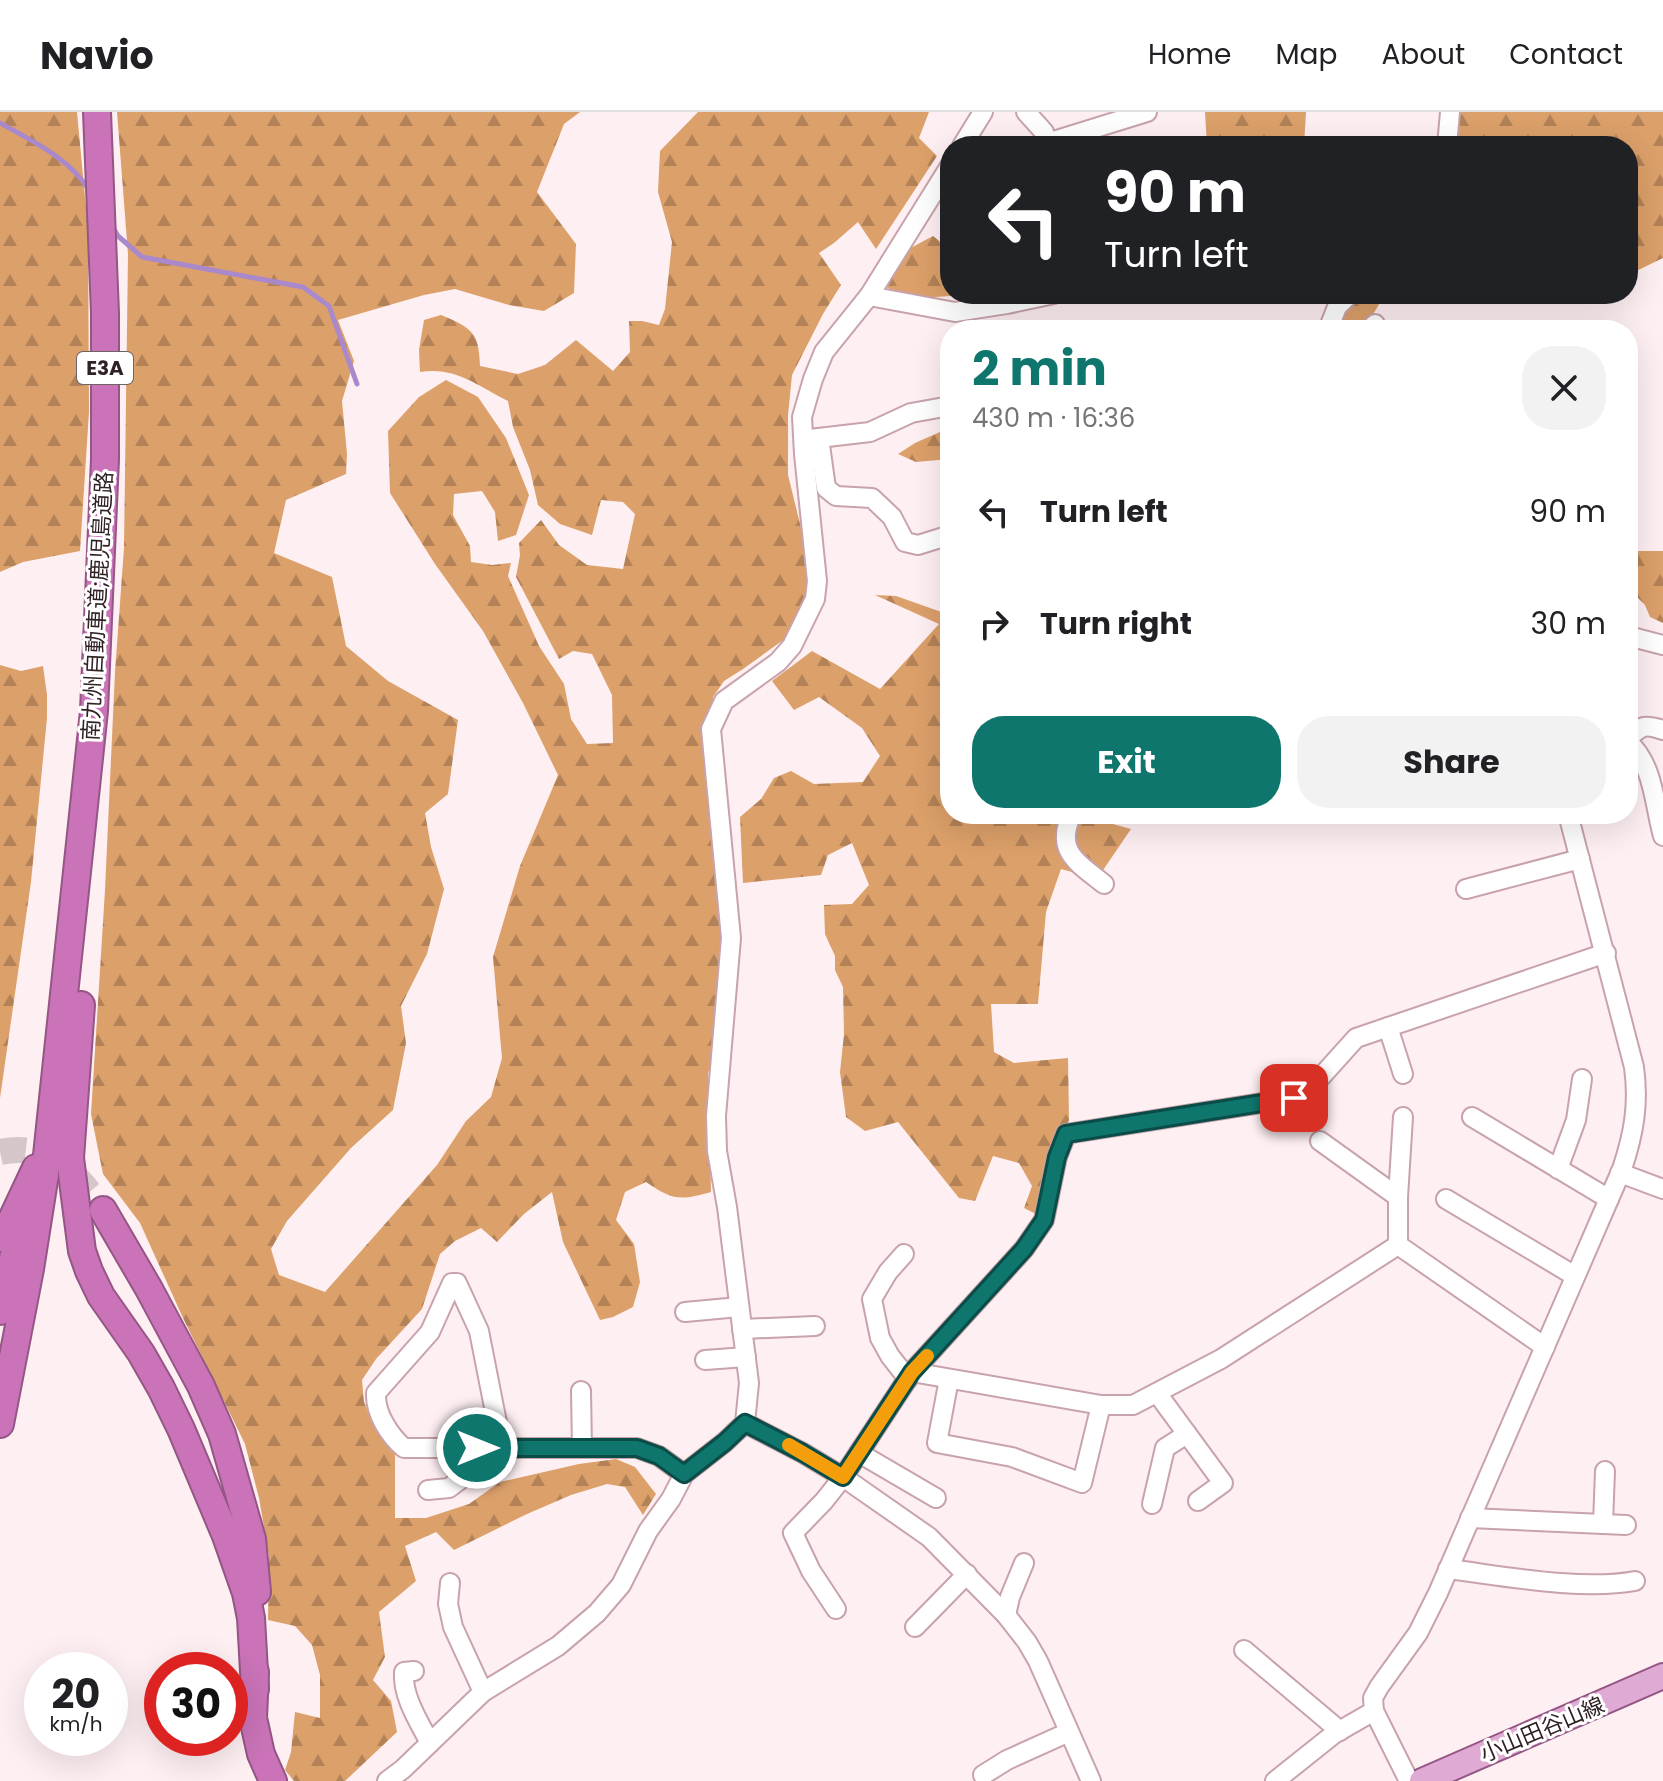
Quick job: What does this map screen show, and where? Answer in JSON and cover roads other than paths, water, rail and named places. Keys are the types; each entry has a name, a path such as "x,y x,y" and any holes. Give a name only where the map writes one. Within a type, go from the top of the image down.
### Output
{"highway":[{"name":"南九州自動車道;鹿児島道路","path":"0,1424 45,1174 94,711 105,459 105,313 97,112"},
{"path":"94,711 88,890 70,1158 78,1229 82,1251 101,1296 161,1388 226,1536 246,1593 251,1618 255,1689"},
{"name":"南九州自動車道;鹿児島道路","path":"0,1311 55,1098"},
{"path":"0,1245 36,1168"},
{"path":"103,1210 201,1386 222,1434 252,1539 257,1595 253,1718 267,1771 273,1781"}],"main road":[{"name":"小山田谷山線","path":"1422,1781 1663,1676"}],"street":[{"path":"968,136 983,112"},
{"path":"1026,112 1044,136"},
{"path":"1075,136 1147,112"},
{"path":"1448,136 1450,112"},
{"path":"940,182 869,296 824,352 802,417 826,488 836,496 872,498 892,517 905,542 918,545 940,538"},
{"path":"869,296 955,312 1007,304"},
{"path":"811,439 870,432 911,413 940,408"},
{"path":"387,1781 483,1692 558,1646 597,1613 621,1585 648,1531 684,1474 745,1423 749,1383 717,1139 716,1116 731,938 711,729 724,701 778,662 792,646 815,599 817,581 811,439"},
{"path":"1638,639 1663,645"},
{"path":"1638,729 1650,726 1663,730"},
{"path":"1638,751 1647,769 1663,836"},
{"path":"1067,824 1066,844 1073,859 1104,884"},
{"path":"1409,1781 1374,1711 1373,1698 1418,1633 1448,1569 1609,1199 1630,1143 1637,1091 1634,1067 1571,824"},
{"path":"1466,889 1580,859"},
{"path":"836,1609 811,1571 793,1533 843,1477 910,1376 1024,1249 1044,1220 1057,1157 1066,1134 1294,1098 1311,1088 1356,1038 1606,953"},
{"path":"1388,1027 1403,1074"},
{"path":"1558,1169 1576,1120 1582,1079"},
{"path":"1398,1245 1403,1117"},
{"path":"1472,1117 1609,1199"},
{"path":"1320,1141 1398,1197"},
{"path":"1620,1173 1663,1189"},
{"path":"1446,1199 1575,1276"},
{"path":"904,1254 888,1272 872,1299 880,1338 890,1356 910,1376 949,1379 1101,1405 1133,1405 1221,1359 1398,1245"},
{"path":"1398,1245 1545,1347"},
{"path":"502,1448 479,1331 457,1283 452,1283 430,1332 376,1393 375,1403 392,1438 404,1448 502,1448 582,1448 637,1448 659,1456 684,1474"},
{"path":"685,1312 739,1307"},
{"path":"742,1329 815,1326"},
{"path":"705,1360 746,1357"},
{"path":"949,1379 937,1443 1012,1457 1082,1483 1101,1405"},
{"path":"581,1391 582,1448"},
{"path":"1157,1393 1223,1483 1198,1501"},
{"path":"745,1423 843,1477 929,1537 967,1574 1027,1642 1091,1781"},
{"path":"1152,1504 1165,1448 1187,1434"},
{"path":"428,1490 449,1488 502,1448"},
{"path":"859,1453 936,1498"},
{"path":"1603,1524 1605,1471"},
{"path":"1470,1518 1626,1525"},
{"path":"1006,1615 1024,1563"},
{"path":"1448,1569 1557,1582 1614,1585 1635,1581"},
{"path":"915,1627 967,1574"},
{"path":"450,1583 448,1604 453,1627 483,1692"},
{"path":"1244,1650 1340,1731"},
{"path":"414,1671 404,1672 403,1682 430,1743"},
{"path":"1275,1781 1340,1731 1374,1711"},
{"path":"983,1775 1007,1760 1069,1732"}],"waterway":[{"path":"0,123 60,159 89,190"},
{"path":"112,226 118,236 142,257 303,287 329,306 357,384"}],"tunnel":[{"path":"0,1152 17,1150 47,1156 72,1173 103,1210"}]}
